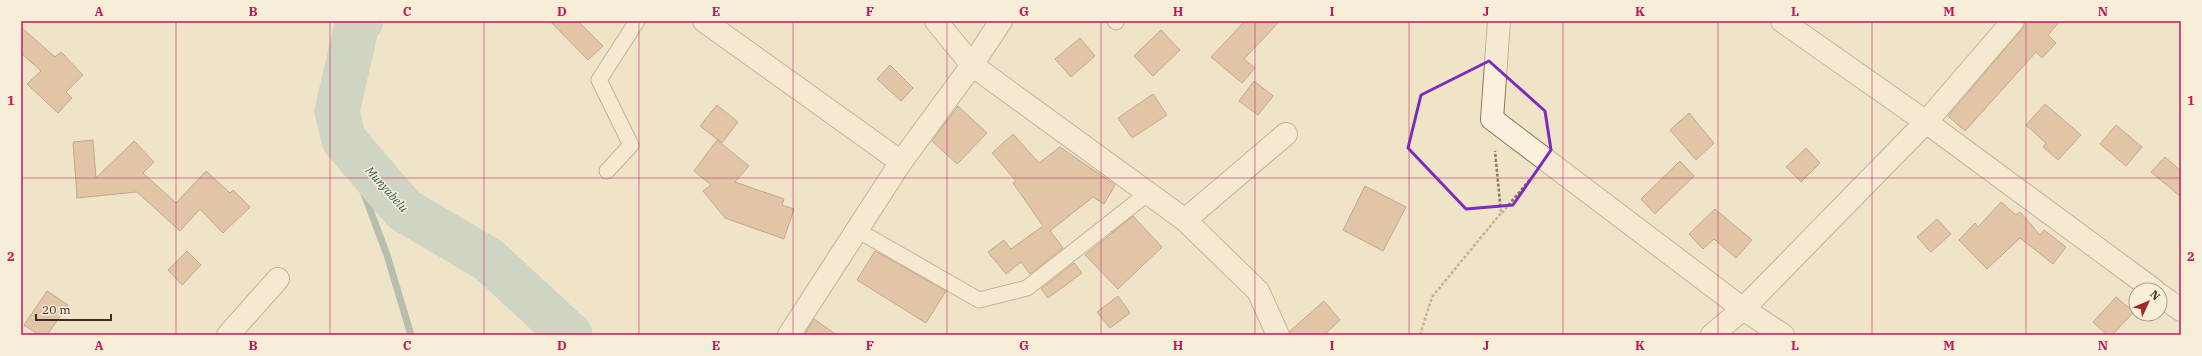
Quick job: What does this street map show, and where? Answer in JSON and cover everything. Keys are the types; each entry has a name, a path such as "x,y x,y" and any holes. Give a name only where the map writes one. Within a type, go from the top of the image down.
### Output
{"street":[{"path":"704,21 901,162"},
{"path":"936,21 972,65 1185,220 1258,291 1278,335"},
{"path":"789,335 901,162 972,65 1001,21"},
{"path":"1499,21 1492,119 1743,309 1783,335"},
{"path":"1782,21 1926,122 2143,282"},
{"path":"1712,335 1743,309 1926,122 2013,21"},
{"path":"1185,220 1286,134"},
{"path":"228,335 278,280"},
{"path":"2168,301 2181,310"}],"lane":[{"path":"607,171 630,145 599,80 637,21"},
{"path":"857,230 979,300 1027,288 1148,193"}],"path":[{"path":"1492,119 1501,213"},
{"path":"1420,335 1432,297 1546,160"}],"highlighted area":[{"path":"1489,61 1545,111 1551,150 1513,205 1466,209 1408,148 1421,95"}],"building":[{"path":"550,21 578,21 603,46 588,60"},
{"path":"1245,21 1280,21 1244,59 1255,68 1242,83 1211,57"},
{"path":"2025,21 2060,21 2048,35 2056,43 2042,58 2036,52 1965,131 1948,116 2022,29"},
{"path":"21,27 55,57 61,52 83,75 66,92 72,98 58,113 27,84 41,71 21,53"},
{"path":"1161,30 1180,50 1153,76 1134,56"},
{"path":"1080,38 1095,56 1071,77 1055,59"},
{"path":"890,65 913,88 901,101 877,79"},
{"path":"1254,81 1273,96 1258,115 1239,101"},
{"path":"1153,94 1167,115 1132,138 1118,118"},
{"path":"2045,104 2081,135 2058,160 2043,147 2046,143 2026,125"},
{"path":"717,105 738,122 722,143 700,126"},
{"path":"958,106 987,133 957,164 932,141"},
{"path":"1689,113 1714,143 1696,160 1670,130"},
{"path":"2116,125 2142,147 2126,166 2100,144"},
{"path":"1013,134 1039,163 1060,147 1115,185 1104,204 1093,197 1050,231 1063,248 1030,274 1021,262 1006,274 988,252 1004,240 1011,249 1043,226 1013,183 1016,181 992,153"},
{"path":"93,140 96,178 134,141 154,162 143,173 176,203 206,171 230,193 233,190 250,207 223,233 200,209 180,231 137,192 76,198 73,142"},
{"path":"717,140 749,166 735,182 784,199 782,205 794,209 784,239 725,218 703,191 711,185 694,171"},
{"path":"1806,148 1820,163 1801,182 1786,167"},
{"path":"2165,157 2181,171 2181,197 2151,172"},
{"path":"1680,161 1694,176 1655,214 1641,199"},
{"path":"1365,186 1406,207 1383,251 1343,230"},
{"path":"2001,202 2016,215 2020,212 2040,235 2044,230 2066,247 2053,264 2020,238 1987,269 1959,240 1975,223 1978,227"},
{"path":"1715,209 1752,240 1736,258 1714,239 1703,249 1689,234"},
{"path":"1133,216 1162,247 1118,289 1085,255"},
{"path":"1937,219 1951,234 1931,252 1917,237"},
{"path":"187,251 201,265 182,285 168,270"},
{"path":"875,251 946,291 926,323 857,280"},
{"path":"1074,263 1082,273 1048,298 1041,289"},
{"path":"47,291 68,305 47,335 39,335 24,325"},
{"path":"1118,296 1130,313 1110,328 1097,312"},
{"path":"2116,297 2128,307 2128,318 2112,335 2107,335 2093,322"},
{"path":"1324,301 1340,320 1324,335 1290,335 1290,331"},
{"path":"814,319 837,335 804,335"}],"waterway":[{"name":"Munyabelu","path":"361,21 357,25 337,111 344,140 404,210 489,260 570,335"},
{"path":"344,140 387,255 411,335"}]}
